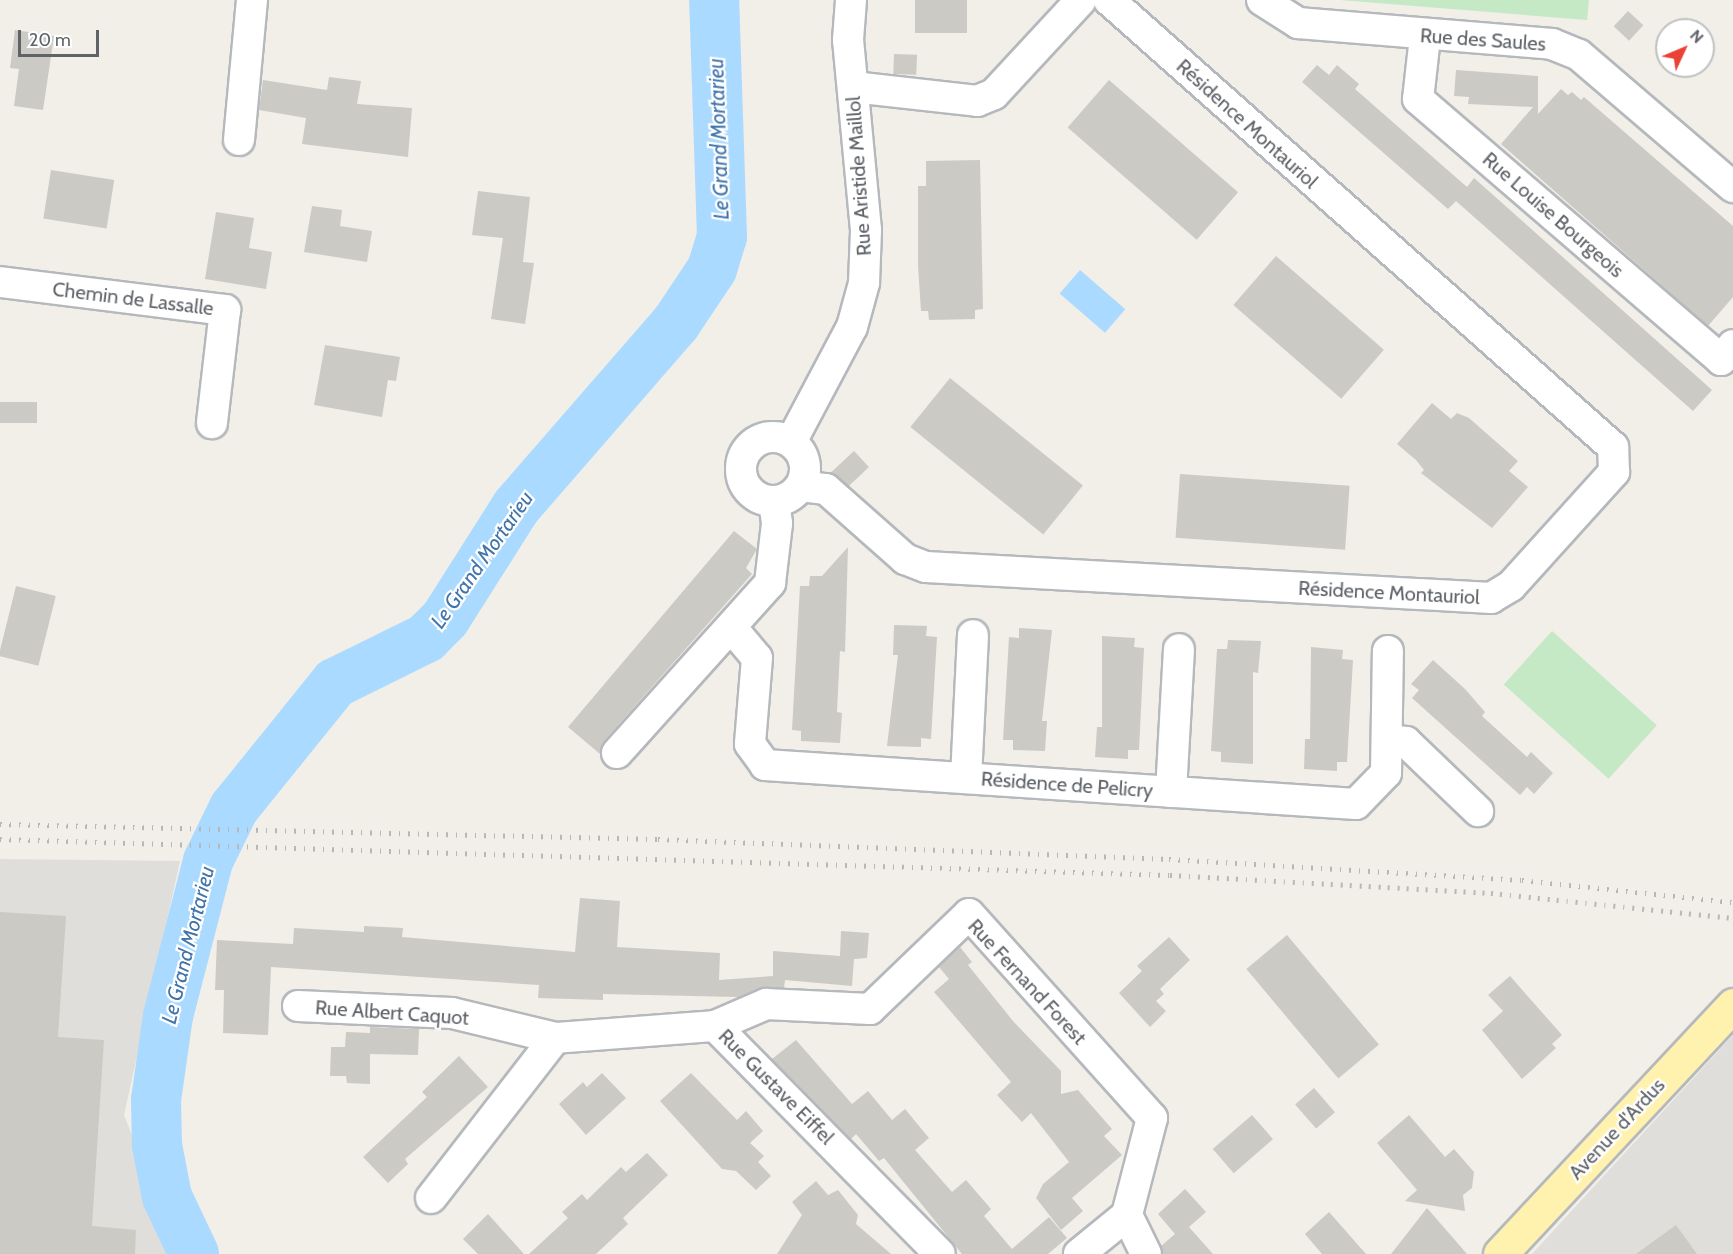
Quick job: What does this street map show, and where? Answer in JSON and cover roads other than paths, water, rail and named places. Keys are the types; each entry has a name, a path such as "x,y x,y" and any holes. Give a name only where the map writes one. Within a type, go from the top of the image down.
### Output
{"main road":[{"name":"Avenue d'Ardus","path":"1500,1254 1733,1005"}],"street":[{"path":"239,140 252,0"},
{"name":"Rue Aristide Maillol","path":"791,442 852,327 864,283 866,230 853,87 850,0"},
{"path":"853,87 977,101 994,94 1081,0"},
{"name":"Résidence Montauriol","path":"801,486 826,489 905,559 926,567 1491,598 1510,586 1614,472 1613,447 1108,0"},
{"name":"Rue des Saules","path":"1262,0 1298,23 1425,37 1552,44 1579,55 1733,187"},
{"name":"Rue Louise Bourgeois","path":"1425,37 1418,99 1721,360 1733,345"},
{"name":"Chemin de Lassalle","path":"0,282 225,310 212,423"},
{"path":"764,438 791,442 804,460 801,486 785,500 774,502 750,492 742,481 741,460 746,450 764,438"},
{"path":"616,753 770,583 777,523 774,502"},
{"name":"Résidence de Pelicry","path":"731,627 757,658 750,744 765,765 1356,804 1386,773 1388,651"},
{"path":"966,778 973,635"},
{"path":"1171,792 1179,649"},
{"path":"1387,740 1406,742 1478,811"},
{"name":"Rue Fernand Forest","path":"715,1026 766,1004 870,1009 969,914 1152,1118 1127,1215"},
{"name":"Rue Albert Caquot","path":"298,1006 452,1013 555,1038"},
{"name":"Rue Gustave Eiffel","path":"555,1038 715,1026 939,1254"},
{"path":"431,1198 555,1038"},
{"path":"1079,1254 1127,1215 1146,1254"}],"water":[{"path":"1080,270 1125,309 1105,333 1060,293"}],"waterway":[{"name":"Le Grand Mortarieu","path":"194,1254 167,1197 157,1145 156,1100 168,1016 208,861 234,808 335,683 426,638 445,619 516,507 676,323 712,269 722,237 714,0"}],"railway":[{"path":"0,824 658,839 1169,859 1522,880 1733,902"},
{"path":"0,839 1170,875 1491,893 1733,918"}]}
